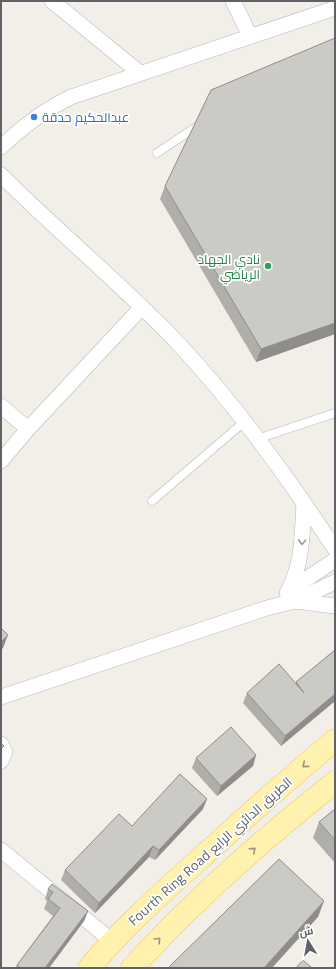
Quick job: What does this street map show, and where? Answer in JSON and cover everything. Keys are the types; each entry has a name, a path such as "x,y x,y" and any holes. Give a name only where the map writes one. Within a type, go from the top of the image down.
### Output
{"main road":[{"name":"Fourth Ring Road الطريق الدائري الرابع","path":"90,968 112,941 262,801 335,740"},
{"path":"132,968 187,910 280,825 335,782"}],"street":[{"path":"52,1 140,73"},
{"path":"233,1 250,36"},
{"path":"1,147 32,119 52,106 92,89 335,8"},
{"path":"1,175 142,307 174,339 244,422 304,503 335,549"},
{"path":"1,461 28,429 142,307"},
{"path":"1,406 28,429"},
{"path":"291,597 301,550 304,503"},
{"path":"291,597 335,560"},
{"path":"1,697 267,608 291,597 335,582"},
{"path":"291,597 335,606"},
{"path":"1,744 5,752 1,761"},
{"path":"1,850 112,941"}],"lane":[{"path":"157,153 204,121"},
{"path":"257,439 335,413"},
{"path":"152,502 244,422"}],"building":[{"name":"نادي الجهاد الرياضي","path":"335,38 335,323 261,349 165,186 211,90"},
{"path":"1,628 8,635 1,642"},
{"path":"335,650 335,694 285,736 247,693 279,664 304,693 296,682"},
{"path":"231,727 256,755 221,786 196,758"},
{"path":"180,774 207,799 159,850 153,846 99,903 65,870 119,814 132,826"},
{"path":"335,809 335,840 319,822"},
{"path":"279,859 324,901 264,968 168,968"},
{"path":"52,884 88,911 45,968 21,968 17,965 60,908 48,899 53,892 48,889"},
{"path":"303,960 312,968 296,968"}],"place":[{"name":"عبدالحكيم حدقة","path":"34,117"},
{"name":"نادي الجهاد الرياضي","path":"268,266"}]}
